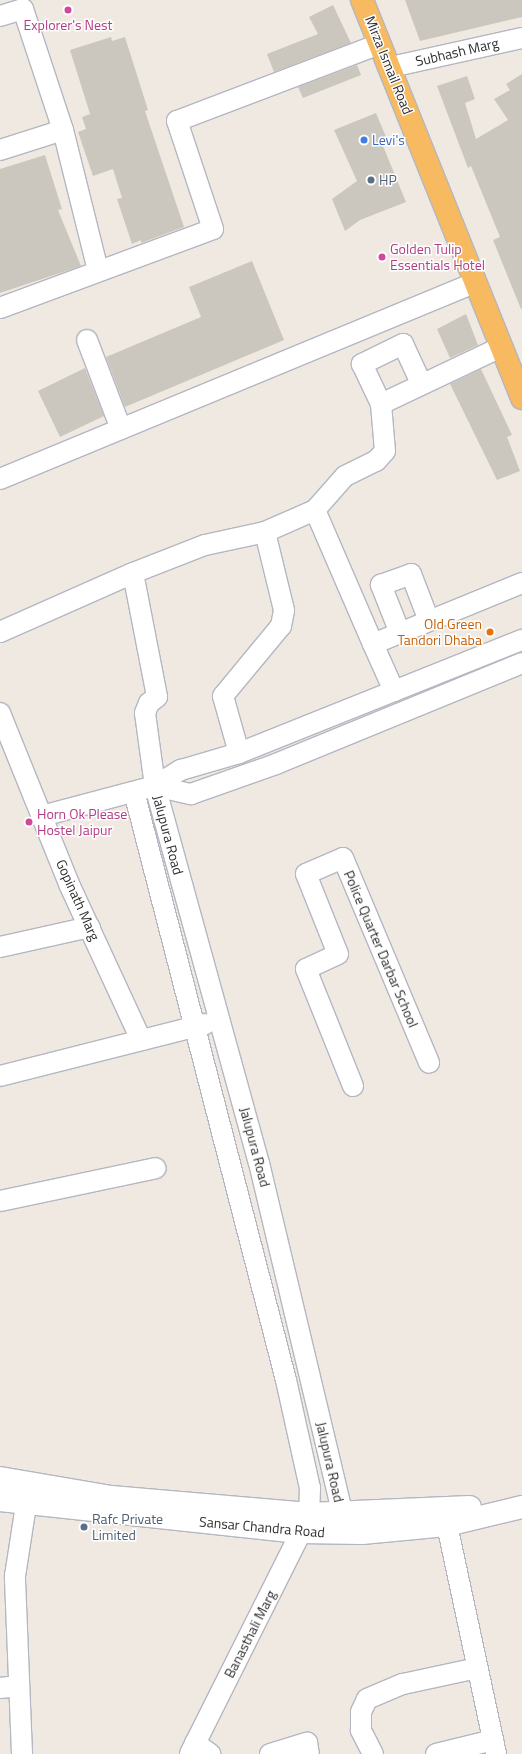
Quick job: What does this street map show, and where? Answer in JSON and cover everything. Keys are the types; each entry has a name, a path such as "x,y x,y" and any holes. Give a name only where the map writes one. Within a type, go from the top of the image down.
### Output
{"highway":[{"name":"Mirza Ismail Road","path":"362,0 391,67 474,283 522,398"}],"street":[{"path":"0,16 23,9 63,130 98,270"},
{"name":"Subhash Marg","path":"391,67 522,38"},
{"path":"0,308 213,228 177,121 380,44"},
{"path":"0,150 63,130"},
{"path":"0,479 474,283"},
{"path":"87,340 121,429"},
{"path":"0,632 133,573 205,546 265,532 315,510 345,476 376,461 385,451 381,404 362,364 403,344 421,383"},
{"path":"381,404 421,383 501,347"},
{"path":"315,510 394,691"},
{"path":"239,753 223,696 281,626 284,610 265,532"},
{"name":"Jalupura Road","path":"133,573 158,697 149,703 145,713 155,786 218,1021 260,1163 342,1511 342,1533"},
{"path":"400,633 381,585 411,574 429,621"},
{"path":"373,644 522,583"},
{"path":"42,816 155,786 181,770 239,753 522,640"},
{"path":"155,786 191,794 276,764 522,664"},
{"name":"Gopinath Marg","path":"0,713 4,733 141,1040"},
{"name":"Jalupura Road","path":"134,792 192,1028 286,1380 310,1488 305,1523"},
{"name":"Police Quarter Darbar School","path":"353,1086 306,969 338,954 306,874 343,858 429,1063"},
{"path":"0,948 90,927"},
{"path":"0,1076 218,1021"},
{"path":"0,1201 156,1168"},
{"name":"Sansar Chandra Road","path":"0,1478 110,1497 305,1523 342,1533 447,1525 522,1507"},
{"name":"Sansar Chandra Road","path":"0,1500 26,1505 305,1523 342,1511 456,1509 522,1494"},
{"path":"22,1754 9,1687 15,1576 26,1505"},
{"name":"Banasthali Marg","path":"199,1750 305,1523"},
{"path":"436,1754 494,1747 447,1525"},
{"path":"373,1754 361,1730 361,1712 367,1699 403,1684 478,1668"},
{"path":"270,1754 307,1743 309,1754"}],"building":[{"path":"405,0 522,0 522,17 420,41"},
{"path":"333,5 351,43 274,72 267,54 318,34 309,17"},
{"path":"111,37 112,41 125,37 148,110 145,111 184,227 141,243 141,240 132,244 117,199 122,198 113,169 93,176 78,132 86,129 82,117 90,114 70,50"},
{"path":"357,65 361,75 303,98 298,87"},
{"path":"522,74 521,309 493,240 500,237 471,166 468,168 437,86 467,76 475,99 465,103 476,139 508,120 494,99 510,90 506,84"},
{"path":"376,113 387,139 381,141 406,202 360,220 345,231 332,199 357,181 334,130"},
{"path":"45,155 62,209 58,210 81,266 0,293 0,169"},
{"path":"252,261 284,340 125,407 106,357 201,317 189,287"},
{"path":"466,314 478,345 450,358 437,329"},
{"path":"85,368 104,416 60,437 38,391"},
{"path":"481,369 512,435 507,437 520,471 497,480 450,384"}],"place":[{"name":"Explorer's Nest","path":"68,10"},
{"name":"Levi's","path":"364,140"},
{"name":"HP","path":"371,180"},
{"name":"Golden Tulip Essentials Hotel","path":"382,257"},
{"name":"Old Green Tandori Dhaba","path":"490,632"},
{"name":"Horn Ok Please Hostel Jaipur","path":"29,822"},
{"name":"Rafc Private Limited","path":"84,1527"}]}
